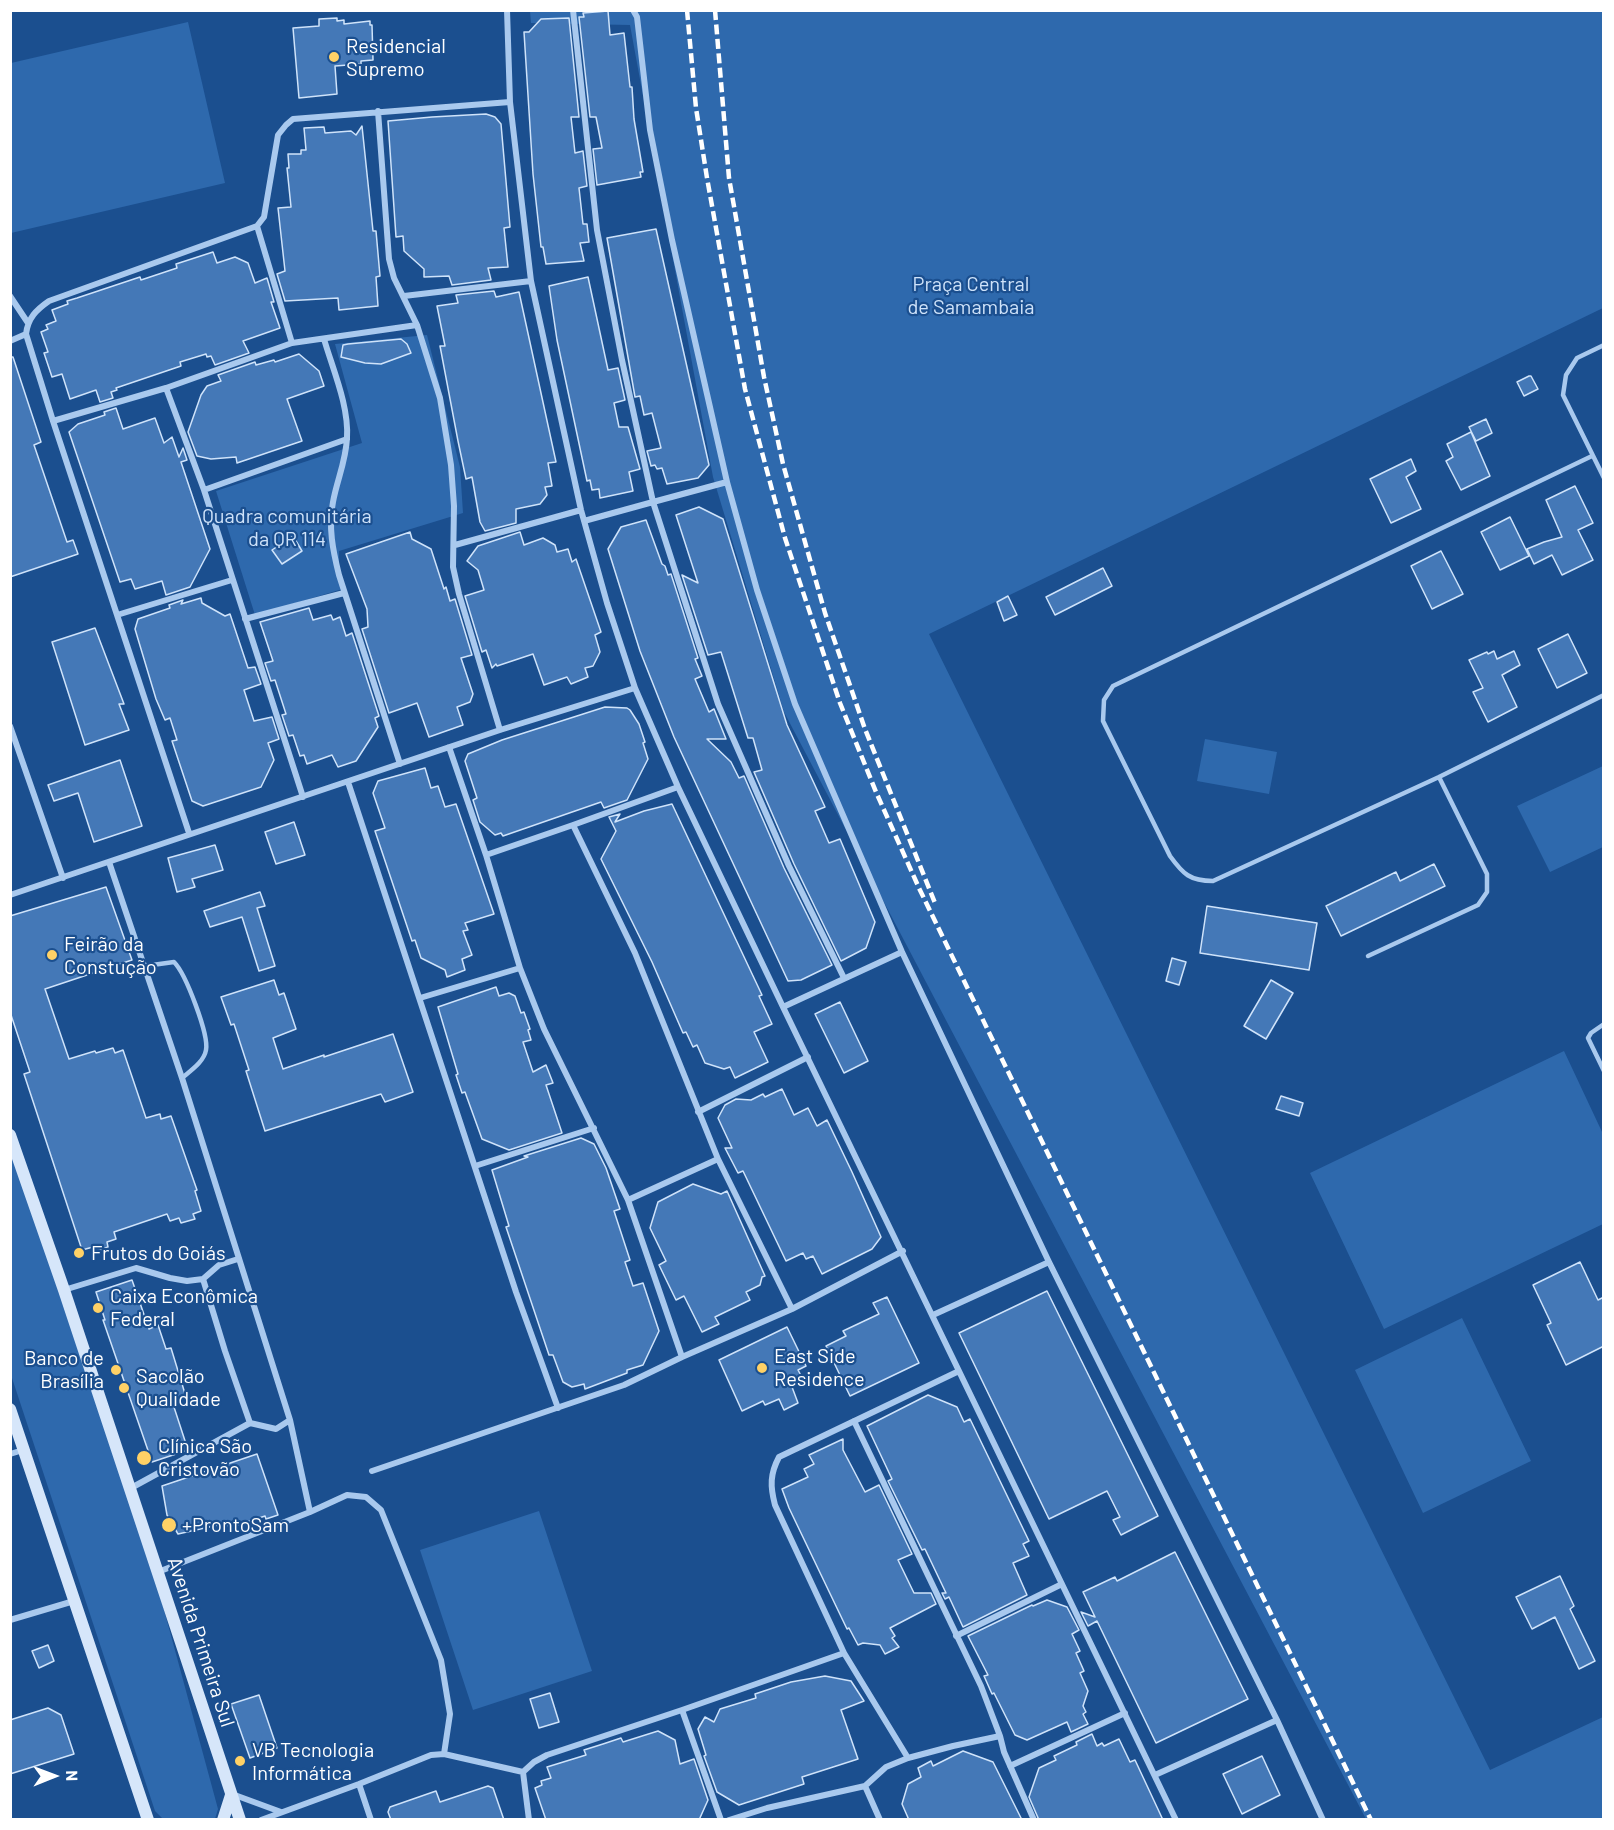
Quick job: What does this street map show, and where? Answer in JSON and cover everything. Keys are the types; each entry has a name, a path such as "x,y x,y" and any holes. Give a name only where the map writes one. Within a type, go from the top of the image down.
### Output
{"main road":[{"name":"Avenida Primeira Sul","path":"10,1135 64,1290 240,1820"},
{"path":"10,1409 148,1820"},
{"path":"223,1820 231,1793"}],"street":[{"path":"507,10 510,102 531,281 581,510 635,688 678,787 783,1007 903,1251 1176,1820"},
{"path":"573,10 597,230 652,502 718,704 789,866 844,978"},
{"path":"633,10 637,17 650,130 672,240 727,482 757,590 795,704 902,952 1049,1262 1277,1720 1323,1820"},
{"path":"189,833 53,421 26,334 28,323 36,310 48,301 257,226 264,218 278,135 285,124 293,119 510,102"},
{"path":"378,111 389,259 394,278 417,325 440,398 452,475 455,545 453,567 500,730"},
{"path":"257,226 292,343"},
{"path":"404,296 531,281"},
{"path":"10,296 28,323"},
{"path":"53,421 166,388 292,343 417,325"},
{"path":"10,341 26,334"},
{"path":"324,339 345,413 347,439 343,464 332,502 330,523 334,554 344,593 400,764"},
{"path":"166,388 204,490 303,797"},
{"path":"204,490 347,439"},
{"path":"584,521 727,482"},
{"path":"455,545 581,510"},
{"path":"117,615 232,580"},
{"path":"245,619 344,593"},
{"path":"10,895 189,833 635,688"},
{"path":"10,726 63,878"},
{"path":"449,747 486,855 520,968 544,1029 628,1200 682,1357"},
{"path":"348,782 516,1292 558,1408"},
{"path":"486,855 678,787"},
{"path":"573,825 635,953 718,1159 792,1309"},
{"path":"109,862 182,1078 290,1420 310,1512"},
{"path":"783,1007 902,952"},
{"path":"420,998 520,968"},
{"path":"698,1112 808,1057"},
{"path":"475,1166 594,1128"},
{"path":"628,1200 718,1159"},
{"path":"372,1471 624,1385 792,1309 903,1251"},
{"path":"64,1290 136,1268 186,1281 203,1279 219,1265 238,1259"},
{"path":"933,1316 1049,1262"},
{"path":"203,1279 250,1423"},
{"path":"908,1758 844,1653 775,1505 771,1490 772,1471 779,1457 959,1371"},
{"path":"130,1488 250,1423 276,1429 290,1420"},
{"path":"854,1421 981,1686 1010,1766 1034,1820"},
{"path":"10,1454 24,1449"},
{"path":"158,1572 347,1495 366,1497 381,1510 441,1660 450,1714 444,1754"},
{"path":"956,1636 1062,1584"},
{"path":"10,1620 74,1601"},
{"path":"524,1772 534,1762 547,1755 844,1653"},
{"path":"682,1710 721,1820"},
{"path":"1010,1766 1125,1713"},
{"path":"1155,1775 1277,1720"},
{"path":"729,1820 767,1808 864,1786 886,1767 908,1758 1000,1736"},
{"path":"261,1820 359,1785 431,1755 444,1754 524,1772"},
{"path":"524,1772 529,1820"},
{"path":"359,1785 371,1820"},
{"path":"864,1786 880,1820"},
{"path":"231,1793 282,1812"}],"lane":[{"path":"1604,345 1577,358 1566,375 1563,395 1604,478"},
{"path":"1592,456 1113,686 1104,700 1103,721 1170,856 1181,871 1197,881 1213,881 1439,777 1604,695"},
{"path":"1368,956 1478,905 1487,892 1486,873 1439,777"},
{"path":"145,966 174,962 182,969 195,1002 207,1049 203,1059 182,1078"},
{"path":"1604,1024 1588,1038 1604,1071"}],"green space":[{"name":"Praça Central de Samambaia","path":"530,11 1603,11 1603,308 929,634 1490,1770 1603,1717 1603,1819 1366,1819 784,712 713,477 630,25 531,23"},
{"path":"188,22 225,183 11,233 11,63"},
{"name":"Quadra comunitária da QR 114","path":"427,335 460,467 463,513 339,551 339,575 346,588 255,615 216,491 362,443 335,344"},
{"path":"1205,739 1277,752 1269,794 1197,781"},
{"path":"1603,766 1603,847 1550,872 1517,806"},
{"path":"1564,1051 1603,1134 1603,1224 1384,1329 1310,1173"},
{"path":"10,1141 131,1488 218,1809 215,1819 163,1819 155,1811 11,1375"},
{"path":"1462,1318 1531,1461 1423,1513 1355,1370"},
{"path":"539,1511 592,1671 473,1710 420,1550"}],"building":[{"path":"608,11 610,35 624,33 643,172 640,172 641,177 597,185 593,149 602,148 596,117 590,117 579,17 584,17 583,13"},
{"name":"Residencial Supremo","path":"337,18 337,21 344,20 344,24 370,21 373,60 361,61 361,64 335,66 337,94 299,98 293,28 319,26 319,19"},
{"path":"569,18 579,117 571,117 575,153 583,151 587,186 579,188 583,224 587,224 589,242 580,243 584,261 546,264 543,247 541,247 533,174 524,32 529,32 541,19"},
{"path":"486,114 495,117 501,124 510,227 504,228 508,267 488,268 491,280 452,285 449,276 424,277 424,269 404,251 403,236 396,237 388,121"},
{"path":"362,126 380,276 376,277 378,306 339,310 338,298 285,301 277,274 285,271 278,208 291,207 288,154 301,154 301,150 306,150 304,128 324,127 325,133 351,131 356,135"},
{"path":"656,229 709,465 698,478 667,484 662,468 657,469 655,465 651,466 647,451 661,448 652,413 644,415 640,396 635,397 607,238"},
{"path":"213,252 217,263 235,257 248,263 255,283 267,278 274,302 271,302 280,328 243,341 249,353 215,365 211,356 207,357 206,354 180,362 181,366 116,388 117,390 111,392 113,398 100,402 96,390 70,399 62,374 52,377 44,353 48,352 41,332 48,329 46,325 56,321 52,310 68,304 67,301 140,277 141,280 177,268 176,264"},
{"path":"588,277 608,370 618,368 625,400 614,403 619,427 628,427 640,469 629,472 633,491 600,498 599,489 592,490 590,480 587,481 557,340 549,286"},
{"path":"494,291 496,297 519,292 556,462 548,463 552,486 545,487 547,495 540,504 516,509 516,523 485,531 480,522 472,477 466,479 440,346 445,346 437,306 458,303 456,295"},
{"path":"401,339 407,344 411,353 381,364 341,357 343,345"},
{"path":"299,354 319,371 324,386 287,399 302,441 237,463 236,457 211,459 197,456 188,432 201,395 207,386 221,381 218,375 255,362 256,365 274,360 275,362"},
{"path":"10,357 13,357 41,442 34,445 67,542 73,540 78,554 10,577"},
{"path":"1529,376 1538,389 1524,396 1517,382"},
{"path":"116,408 123,429 155,418 164,443 172,437 179,457 183,448 187,460 181,462 210,549 190,587 166,595 162,581 135,589 131,579 120,582 69,432 78,424 105,415 104,412"},
{"path":"1486,419 1492,433 1476,441 1469,427"},
{"path":"1471,432 1490,476 1461,490 1446,461 1453,457 1447,444"},
{"path":"1411,459 1416,471 1406,477 1421,509 1391,523 1370,479"},
{"path":"1575,486 1593,523 1578,530 1593,560 1562,575 1552,555 1534,564 1527,549 1562,537 1546,500"},
{"path":"699,507 723,519 787,725 825,807 815,811 829,843 840,839 875,922 866,948 841,961 794,864 754,772 762,770 753,738 748,738 721,652 708,655 682,575 698,583 676,515"},
{"path":"1510,517 1529,556 1500,570 1481,532"},
{"path":"646,520 662,564 668,575 671,574 698,658 695,659 702,676 695,679 709,712 714,709 726,739 707,739 731,762 739,778 744,776 784,868 832,965 801,980 788,981 674,737 640,651 608,549 621,527"},
{"path":"410,532 412,539 431,549 444,589 446,587 450,601 455,599 472,655 461,658 473,694 470,702 457,707 463,725 429,737 417,703 389,713 362,629 368,627 367,609 346,554"},
{"path":"520,532 524,545 543,538 555,545 557,552 568,549 572,562 576,559 601,632 595,635 600,652 593,666 585,668 588,677 571,684 567,677 544,685 533,654 497,666 496,664 492,668 486,650 482,652 465,596 484,590 478,570 467,561 478,546"},
{"path":"293,536 302,551 282,564 272,550"},
{"path":"1441,551 1463,594 1432,609 1411,566"},
{"path":"1103,568 1112,586 1055,615 1046,597"},
{"path":"1008,596 1017,615 1004,621 997,602"},
{"path":"201,598 202,603 225,616 230,614 248,668 255,667 261,684 244,690 254,721 272,717 279,739 268,743 274,760 261,787 203,806 192,801 172,741 177,740 170,718 165,720 156,699 135,629 138,619 170,608 169,605 183,600 181,604"},
{"path":"309,608 313,620 331,615 333,620 340,617 346,636 352,633 379,716 375,718 378,727 356,761 338,767 332,755 307,764 304,755 300,756 293,735 289,736 282,715 286,714 275,680 271,681 265,663 273,661 260,622"},
{"path":"95,628 124,704 119,704 129,730 85,745 52,642"},
{"path":"1568,634 1587,673 1557,688 1538,649"},
{"path":"1494,651 1497,659 1514,651 1520,665 1502,675 1517,707 1488,722 1473,692 1483,688 1469,660"},
{"path":"605,707 630,710 639,724 645,742 643,743 648,759 627,800 604,808 601,802 503,836 501,833 495,835 480,822 473,800 477,798 465,761 468,754 502,740"},
{"path":"120,760 142,826 94,842 78,793 54,801 48,785"},
{"path":"425,768 431,788 438,786 445,807 456,804 494,914 465,923 468,930 463,931 472,955 462,959 465,970 447,977 445,970 421,958 415,940 412,941 375,831 385,828 373,793 378,781"},
{"path":"672,804 762,995 759,996 772,1024 754,1032 768,1062 735,1078 730,1067 724,1069 705,1063 697,1045 693,1047 686,1032 683,1033 652,962 601,859 616,831 609,817 620,814 615,822"},
{"path":"294,822 305,855 276,864 265,832"},
{"path":"215,845 223,870 192,879 195,887 177,892 168,858"},
{"path":"1434,864 1445,886 1341,936 1326,906 1396,872 1400,881"},
{"path":"106,887 132,960 45,989 69,1059 113,1048 115,1053 123,1050 146,1118 160,1114 161,1119 171,1116 197,1190 195,1191 201,1211 193,1214 195,1219 181,1223 179,1218 170,1221 167,1214 114,1232 116,1239 107,1242 108,1247 95,1252 93,1247 82,1250 24,1074 30,1072 10,1012 10,916"},
{"path":"260,892 265,906 257,908 275,966 259,971 242,917 210,927 204,911"},
{"path":"1207,906 1317,923 1309,970 1200,953"},
{"path":"1172,958 1186,962 1179,985 1166,981"},
{"path":"274,980 279,995 284,993 296,1029 273,1038 283,1069 393,1034 413,1092 385,1102 381,1094 265,1131 234,1024 231,1025 221,997"},
{"path":"1271,980 1293,993 1266,1039 1244,1026"},
{"path":"496,987 499,996 509,993 515,996 521,1013 524,1012 531,1040 523,1042 533,1072 546,1065 553,1083 546,1085 562,1133 509,1150 482,1139 465,1092 462,1093 456,1075 458,1074 438,1007"},
{"path":"840,1002 868,1061 844,1073 815,1014"},
{"path":"782,1089 794,1115 808,1108 817,1126 827,1120 881,1237 872,1249 822,1274 813,1256 806,1259 803,1253 786,1261 743,1171 738,1173 725,1148 732,1148 718,1118 725,1105 736,1099 751,1100 763,1094 765,1097"},
{"path":"1281,1096 1303,1103 1299,1116 1276,1109"},
{"path":"581,1138 594,1144 606,1168 620,1209 614,1211 630,1260 625,1262 633,1286 643,1283 659,1331 643,1365 585,1389 584,1384 572,1387 563,1382 553,1355 549,1355 506,1227 509,1226 492,1170 528,1157 524,1156"},
{"path":"693,1184 721,1194 727,1191 765,1276 762,1277 760,1285 746,1292 750,1300 715,1317 719,1324 702,1332 684,1296 676,1300 659,1265 666,1261 650,1228 658,1202"},
{"path":"1580,1262 1598,1300 1604,1297 1604,1346 1566,1365 1547,1325 1551,1323 1533,1285"},
{"path":"132,1280 149,1329 158,1325 166,1349 171,1348 186,1397 172,1401 188,1450 152,1462 103,1320 105,1320 96,1292"},
{"path":"1047,1291 1158,1516 1121,1535 1113,1520 1120,1517 1107,1491 1049,1519 959,1333"},
{"path":"887,1297 919,1363 850,1396 826,1346 846,1336 843,1331 879,1314 873,1303"},
{"name":"East Side Residence","path":"787,1327 806,1366 798,1370 804,1381 792,1387 798,1403 784,1410 779,1399 765,1405 763,1401 742,1411 719,1360"},
{"path":"928,1395 957,1407 964,1422 970,1419 1029,1541 1023,1544 1029,1556 1013,1563 1027,1595 963,1627 949,1597 945,1599 942,1593 946,1593 925,1549 922,1550 888,1481 892,1479 867,1426"},
{"path":"843,1439 843,1450 865,1492 879,1485 912,1554 898,1560 914,1593 931,1593 936,1604 890,1628 895,1636 892,1638 899,1647 885,1654 880,1645 863,1643 858,1645 849,1628 847,1629 782,1489 808,1477 804,1469 814,1464 809,1455"},
{"path":"257,1454 278,1515 266,1519 265,1516 229,1528 227,1523 178,1534 167,1515 162,1486"},
{"path":"1175,1552 1248,1699 1156,1743 1097,1621 1088,1626 1081,1612 1095,1617 1083,1592 1115,1577 1117,1581"},
{"path":"1560,1576 1574,1606 1570,1609 1595,1661 1579,1669 1555,1617 1532,1629 1516,1597"},
{"path":"1047,1600 1067,1607 1079,1630 1072,1634 1080,1651 1076,1653 1084,1671 1080,1673 1088,1691 1083,1706 1086,1712 1083,1714 1088,1724 1071,1732 1067,1722 1027,1740 1015,1735 994,1693 992,1694 984,1676 988,1675 968,1636"},
{"path":"48,1645 54,1661 39,1668 32,1651"},
{"path":"825,1676 851,1681 864,1701 841,1710 858,1759 802,1777 804,1784 739,1805 717,1792 704,1756 706,1755 698,1729 705,1717 714,1722 720,1709 756,1698 755,1694 791,1682"},
{"path":"550,1693 559,1722 539,1728 530,1699"},
{"path":"259,1695 277,1748 250,1758 231,1704"},
{"path":"48,1708 61,1715 74,1754 10,1774 10,1720"},
{"path":"658,1731 675,1740 680,1764 694,1759 708,1800 699,1820 546,1820 535,1788 542,1785 541,1781 551,1778 547,1767 586,1755 584,1750 621,1738 623,1742"},
{"path":"1092,1734 1097,1746 1102,1743 1104,1746 1119,1739 1130,1762 1135,1760 1163,1820 1039,1820 1029,1797 1039,1768 1056,1760 1054,1756 1077,1745 1076,1742"},
{"path":"963,1751 993,1762 1022,1820 909,1820 902,1804 908,1784 921,1777 918,1768 931,1761 933,1766"},
{"path":"1262,1756 1280,1795 1242,1814 1223,1774"},
{"path":"488,1786 493,1788 504,1820 391,1820 388,1812 390,1807 436,1791 440,1802"}],"railway":[{"path":"687,10 696,108 745,389 785,538 840,703 876,792 919,888 1371,1820"},
{"path":"715,10 729,178 764,377 783,464 825,613 865,729 935,903"}],"place":[{"name":"Residencial Supremo","path":"334,57"},
{"name":"Feirão da Constução","path":"52,955"},
{"name":"Frutos do Goiás","path":"79,1253"},
{"name":"Caixa Econômica Federal","path":"98,1308"},
{"name":"East Side Residence","path":"762,1368"},
{"name":"Banco de Brasília","path":"116,1370"},
{"name":"Sacolão Qualidade","path":"124,1388"},
{"name":"Clínica São Cristovão","path":"144,1458"},
{"name":"+ProntoSam","path":"169,1525"},
{"name":"VB Tecnologia Informática","path":"240,1761"}]}
